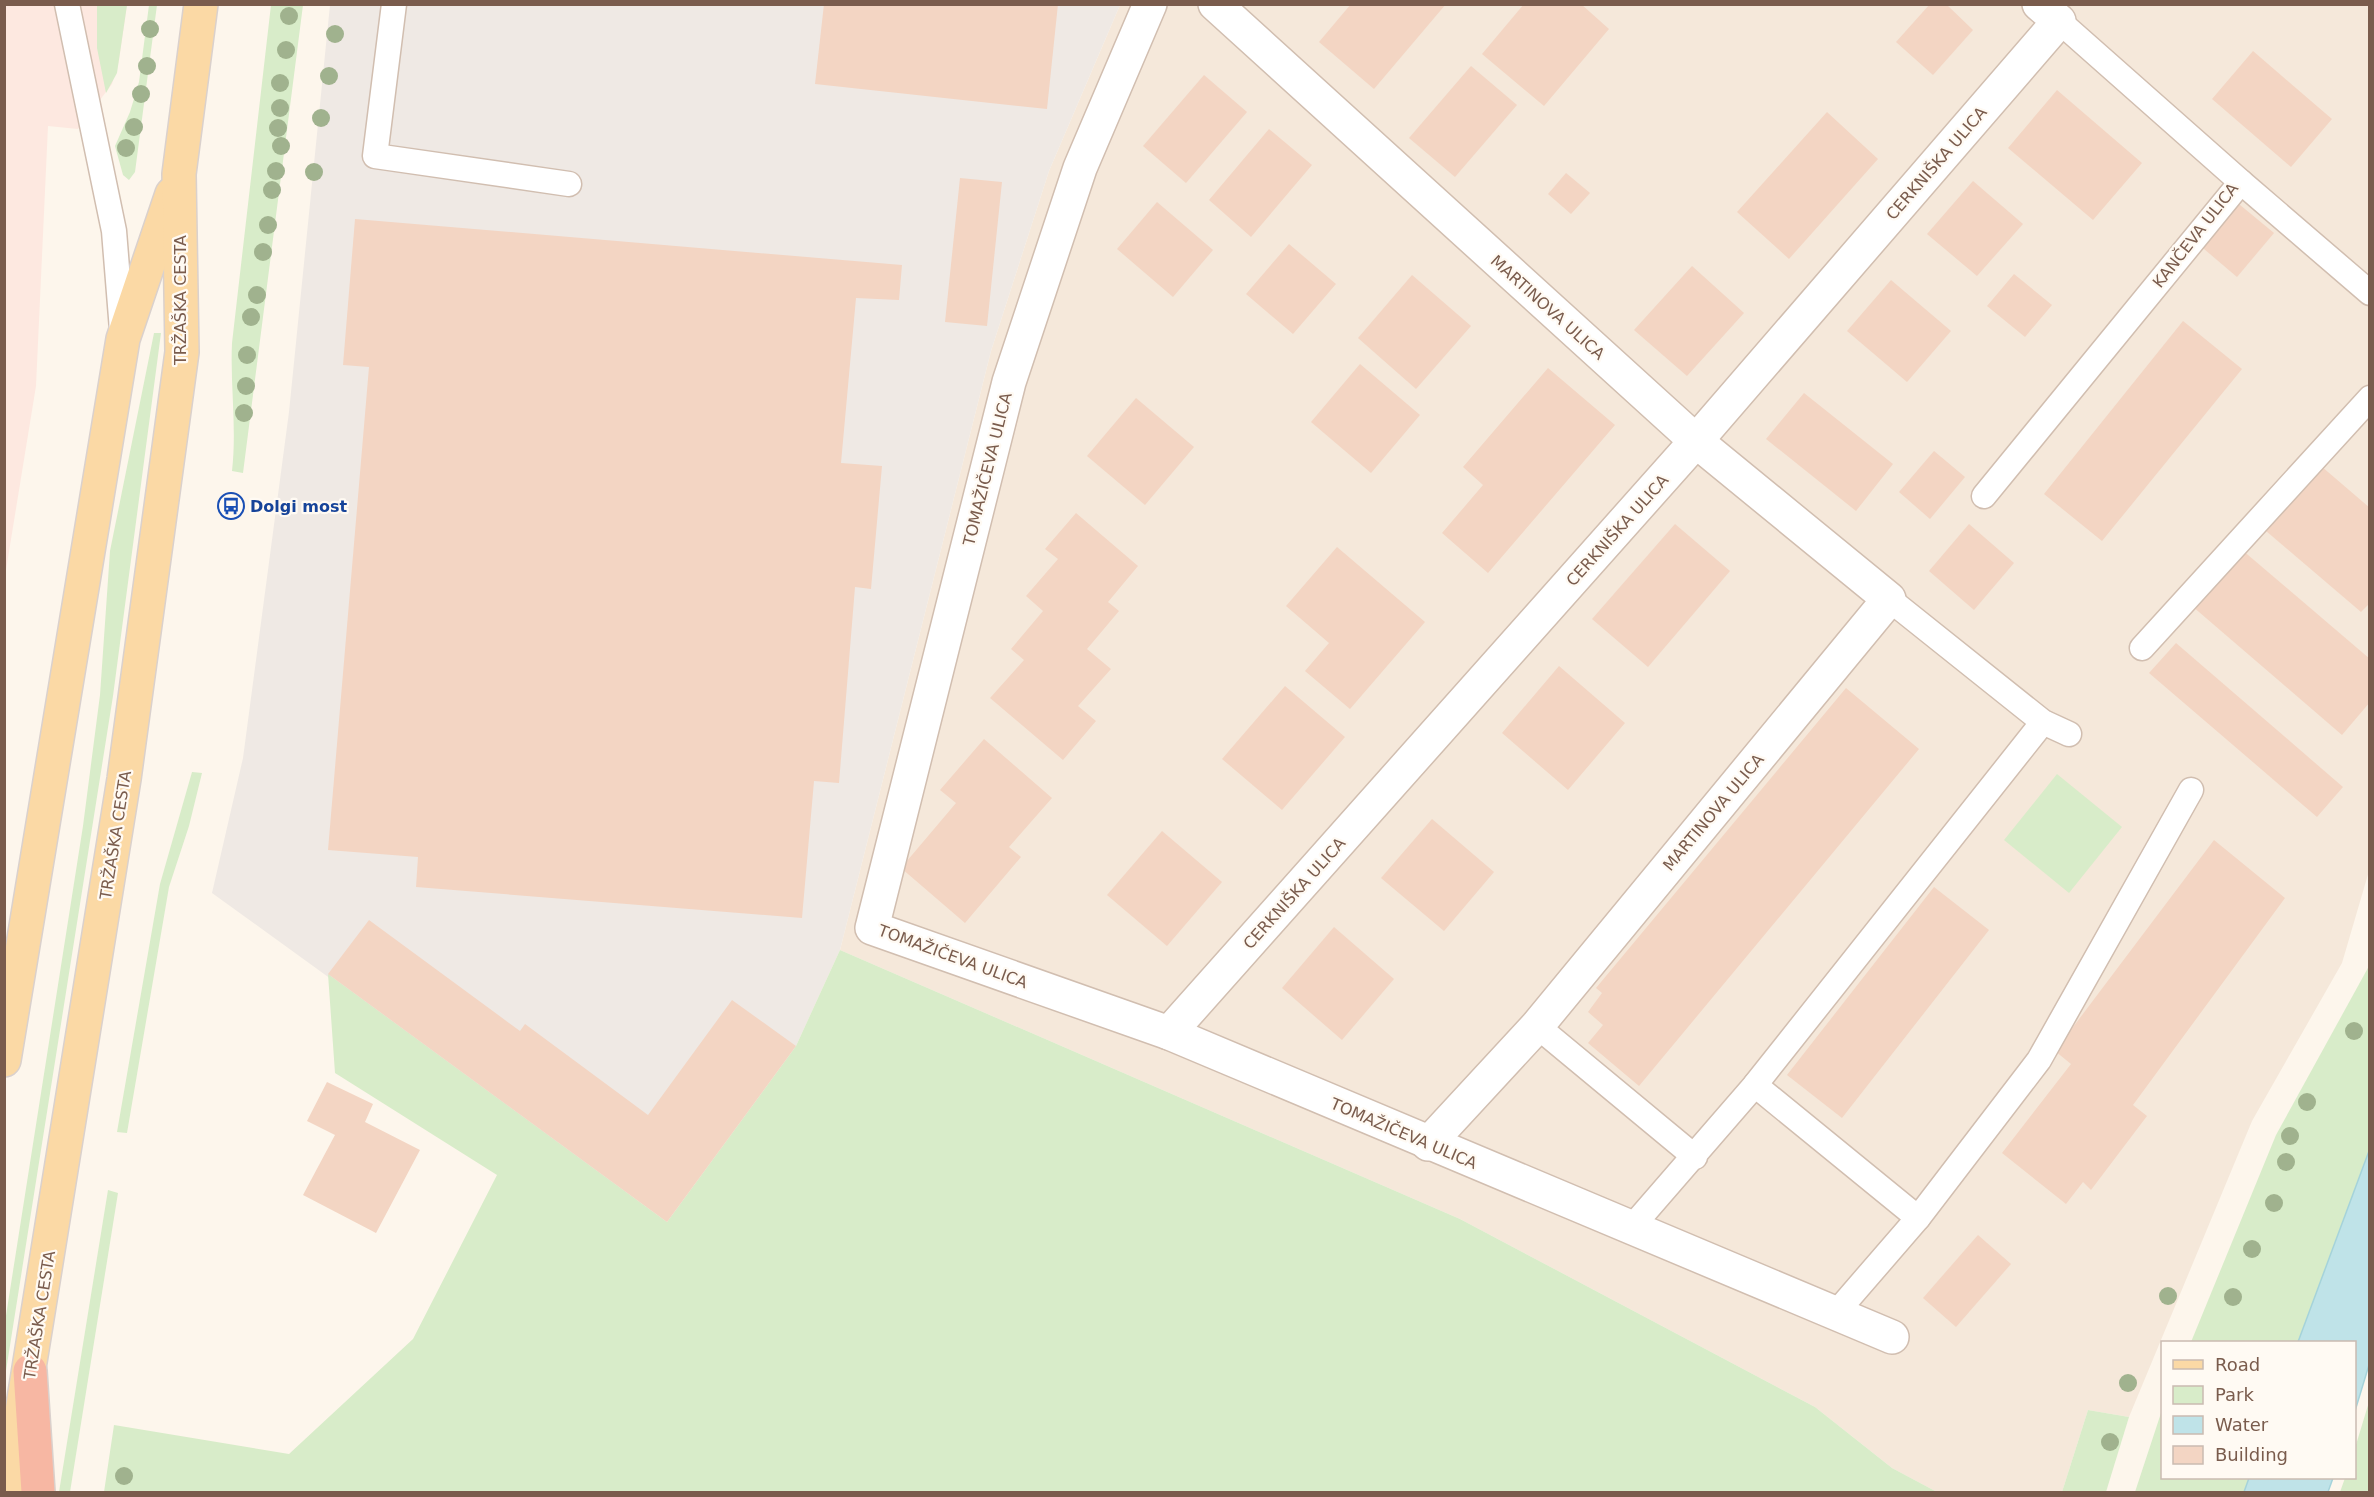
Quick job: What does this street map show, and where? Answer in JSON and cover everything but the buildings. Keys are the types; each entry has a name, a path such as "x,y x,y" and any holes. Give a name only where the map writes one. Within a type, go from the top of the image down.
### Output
{"highway":[{"path":"30,1371 38,1492"}],"main road":[{"name":"TRŽAŠKA CESTA","path":"9,1492 124,779 183,352 179,174 201,4"},
{"name":"TRŽAŠKA CESTA","path":"4,1060 10,993 123,339 179,174"}],"street":[{"name":"TOMAŽIČEVA ULICA","path":"1150,4 1080,168 1009,382 872,928 1169,1033 1428,1144 1892,1337"},
{"name":"MARTINOVA ULICA","path":"1215,4 1696,441 1889,599 1537,1026 1428,1144"},
{"name":"CERKNIŠKA ULICA","path":"1169,1033 1696,441 2049,13"}],"lane":[{"path":"67,4 114,231 123,339"},
{"path":"394,4 375,156 569,184"},
{"name":"KANČEVA ULICA","path":"1984,496 2241,182 2049,13"},
{"path":"2241,182 2370,293"},
{"path":"2142,648 2370,398"},
{"name":"MARTINOVA ULICA","path":"1889,599 2043,722 2069,734"},
{"path":"1631,1228 1695,1157 1755,1085 2043,722"},
{"path":"1835,1314 1918,1218 2039,1060 2191,790"},
{"path":"1537,1026 1695,1157"},
{"path":"1755,1085 1918,1218"}],"shaded area":[{"path":"5,5 127,5 119,60 112,84 78,129 48,126 36,386 5,576"},
{"path":"330,5 1120,5 1049,171 991,351 840,950 796,1046 667,1222 212,893 243,758 289,412"},
{"path":"1120,5 2369,5 2369,871 2342,963 2252,1121 2129,1417 2088,1410 2062,1492 1937,1492 1892,1468 1815,1407 1460,1219 840,950 991,351 1049,171"}],"green space":[{"path":"97,5 127,5 117,73 106,93 97,48"},
{"path":"149,5 157,5 135,172 129,180 123,175 115,146 130,112 139,82"},
{"path":"271,5 303,5 243,473 232,471 234,438 232,343"},
{"path":"154,333 161,333 113,696 5,1377 5,1322 83,826 100,695 110,551"},
{"path":"192,772 202,773 189,826 169,887 127,1133 117,1132 160,884"},
{"path":"2057,774 2122,827 2069,893 2004,840"},
{"path":"840,950 1460,1219 1815,1407 1892,1468 1937,1492 104,1492 114,1425 289,1454 413,1339 497,1175 335,1073 328,974 667,1222 796,1046"},
{"path":"2369,966 2369,1151 2298,1341 2191,1341 2276,1135"},
{"path":"108,1190 118,1193 70,1492 59,1492"},
{"path":"2369,1402 2369,1492 2340,1492 2345,1479 2356,1479 2356,1445"},
{"path":"2088,1410 2129,1417 2106,1492 2062,1492"},
{"path":"2161,1413 2161,1479 2249,1479 2244,1492 2135,1492"}],"water":[{"path":"2369,1151 2369,1365 2356,1408 2356,1341 2298,1341"},
{"path":"2249,1479 2333,1479 2328,1492 2244,1492"}],"place":[{"name":"Dolgi most","path":"231,506"}]}
